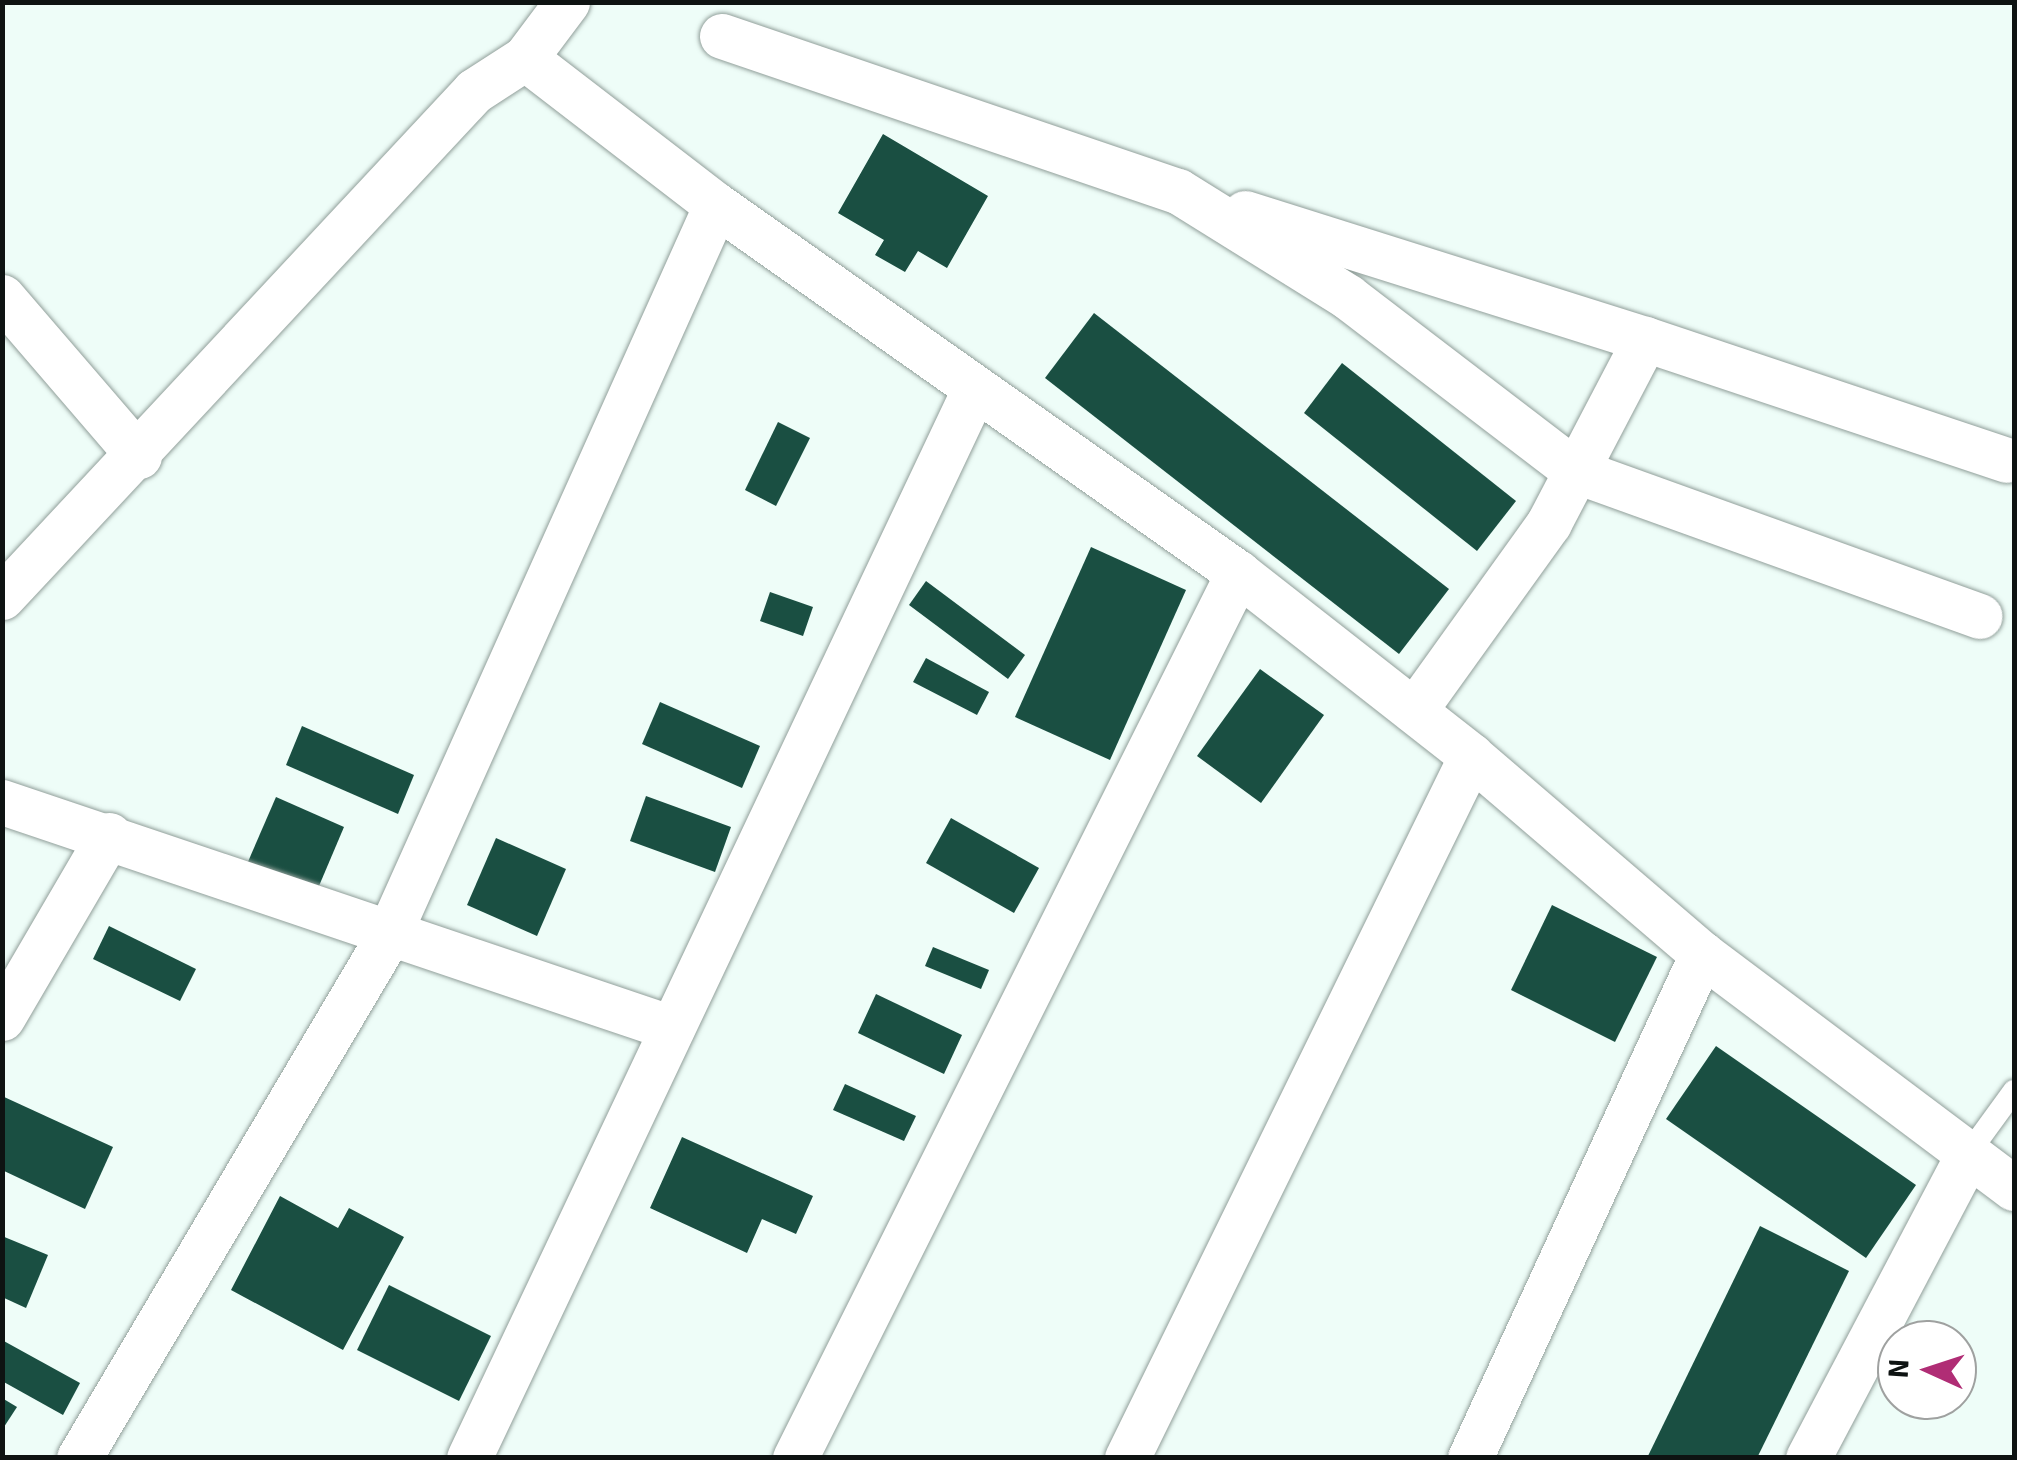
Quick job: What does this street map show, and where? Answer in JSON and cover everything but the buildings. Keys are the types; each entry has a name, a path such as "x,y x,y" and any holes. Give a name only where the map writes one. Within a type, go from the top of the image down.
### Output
{"street":[{"path":"2,597 139,456 474,91 525,58 567,2"},
{"path":"722,36 1178,192 1645,339 2006,460"},
{"path":"525,58 716,205 1238,573 1471,756 1702,954 2014,1188"},
{"path":"1178,192 1348,297 1574,470 1979,616"},
{"path":"79,1458 387,938 716,205"},
{"path":"2,297 139,456"},
{"path":"1414,712 1549,522 1645,339"},
{"path":"469,1458 974,390"},
{"path":"795,1458 1238,573"},
{"path":"1128,1458 1471,756"},
{"path":"2,802 109,835 387,938 672,1028"},
{"path":"2,1018 109,835"},
{"path":"1470,1458 1702,954"},
{"path":"1808,1458 1968,1154"}],"lane":[{"path":"1968,1154 2014,1091"}]}
